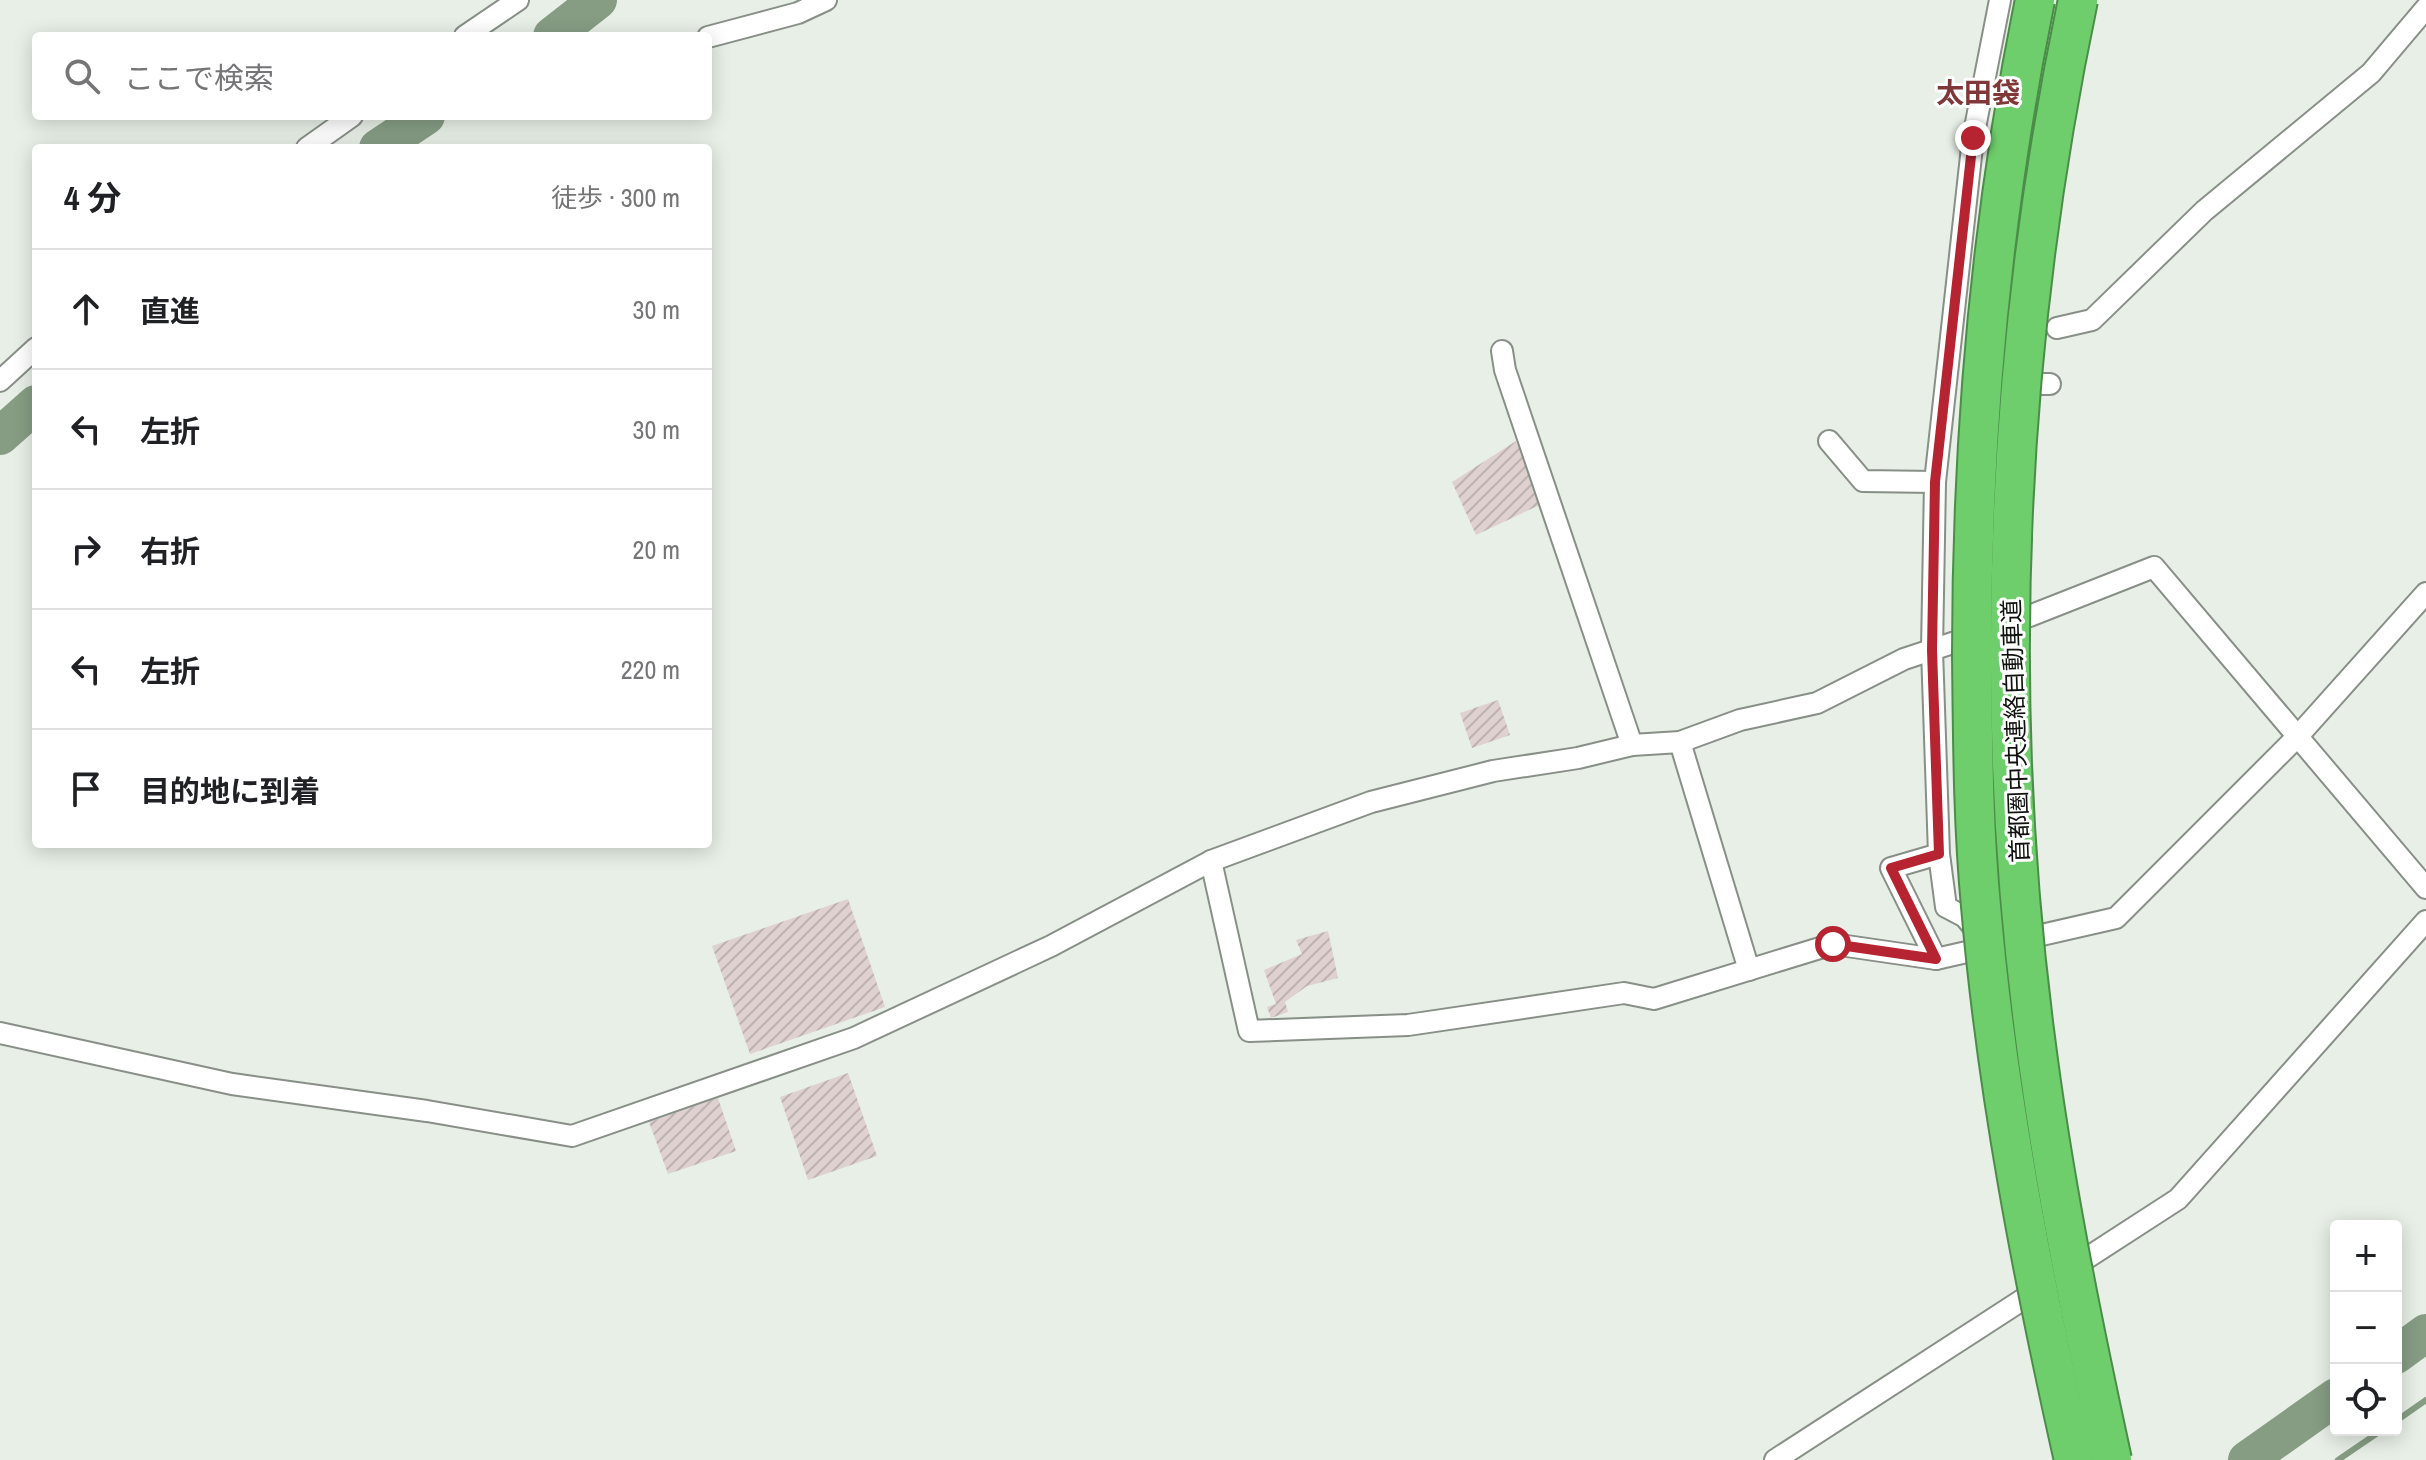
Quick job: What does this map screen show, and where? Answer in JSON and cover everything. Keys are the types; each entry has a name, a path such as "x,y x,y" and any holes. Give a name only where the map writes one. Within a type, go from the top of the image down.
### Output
{"highway":[{"name":"首都圏中央連絡自動車道","path":"2035,0 2015,99 1990,280 1976,456 1973,762 1980,904 1994,1032 2045,1333 2074,1460"},
{"name":"首都圏中央連絡自動車道","path":"2078,0 2049,146 2030,284 2018,410 2011,596 2013,761 2033,1028 2058,1193 2112,1460"}],"street":[{"path":"471,32 518,0"},
{"path":"712,36 798,13 826,0"},
{"path":"1990,946 1965,917 1946,907 1939,854 1932,650 1936,474 1973,138 2000,0"},
{"path":"2057,328 2092,320 2204,211 2371,73 2426,8"},
{"path":"313,144 346,120"},
{"path":"1502,351 1505,370 1632,745"},
{"path":"0,381 32,352"},
{"path":"1829,441 1863,481 1936,474 1979,445 2018,394 2032,384 2050,384"},
{"path":"0,1033 232,1084 427,1111 572,1136 854,1038 1051,946 1211,861 1371,802 1493,771 1578,758 1632,745 1680,742 1740,720 1817,703 1904,659 2004,626 2154,567 2426,888"},
{"path":"1211,861 1249,1031 1408,1025 1624,993 1654,999 1833,944 1936,959 2116,918 2298,736 2426,593"},
{"path":"1680,742 1749,970"},
{"path":"1936,959 1891,868 1939,854"},
{"path":"1775,1460 2178,1199 2426,921"}],"building":[{"path":"1516,441 1546,502 1476,535 1452,482"},
{"path":"1498,700 1510,735 1472,748 1460,713"},
{"path":"848,899 885,1007 750,1054 712,946"},
{"path":"1328,931 1338,978 1307,986 1285,1002 1288,1012 1271,1018 1267,1007 1276,1004 1264,970 1302,954 1296,940"},
{"path":"848,1073 877,1156 808,1180 780,1097"},
{"path":"718,1098 736,1151 668,1174 649,1122"}],"waterway":[{"path":"557,32 598,0"},
{"path":"384,144 420,120"},
{"path":"0,436 32,408"},
{"path":"2402,1351 2426,1333"},
{"path":"2402,1417 2426,1400"},
{"path":"2247,1460 2330,1401"},
{"path":"2338,1460 2373,1436"}],"district":[{"name":"太田袋","path":"1978,93"}],"route":[{"path":"1833,944 1936,959 1891,868 1939,854 1932,650 1935,482 1973,138"}]}
